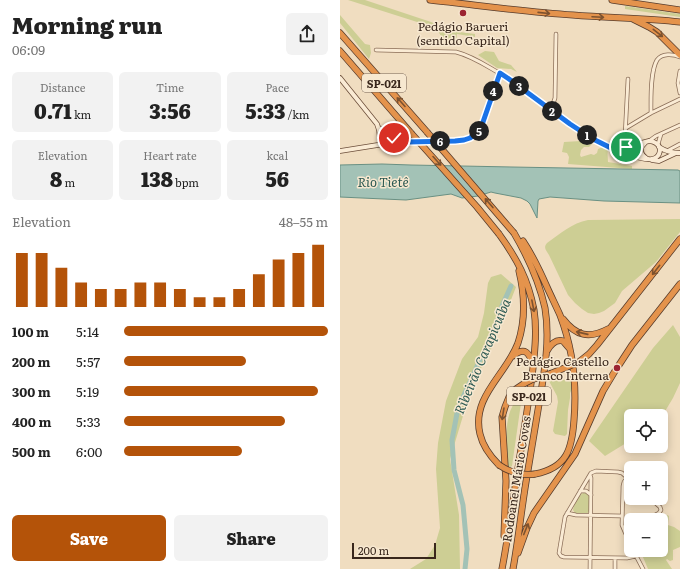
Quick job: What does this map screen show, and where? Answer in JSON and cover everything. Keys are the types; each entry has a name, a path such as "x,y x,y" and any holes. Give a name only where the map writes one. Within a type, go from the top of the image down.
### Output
{"highway":[{"path":"430,0 558,14 680,22"},
{"path":"612,0 680,10"},
{"path":"631,18 657,32 680,56"},
{"name":"SP-021","path":"340,34 427,132 522,243"},
{"name":"Rodoanel Mário Covas","path":"340,51 469,197 499,234 516,260 528,286 534,311 536,347 531,388 502,568"},
{"path":"502,568 506,493 502,417 509,397 516,389 525,383 579,362 594,350 611,326 680,239"},
{"path":"516,260 523,288 524,311 521,334 510,359 484,398 480,408 479,419 484,445 490,455 499,465 510,471 523,475 547,471 557,465 566,456 573,431 575,402 574,376 570,350 560,314 537,264 522,243"},
{"name":"Rodoanel Mário Covas","path":"513,568 547,351 545,309 534,270 522,243"},
{"path":"619,365 632,345 680,284"},
{"path":"560,314 572,329 581,334 593,335 611,326"},
{"path":"547,351 552,344 561,340 566,343 570,350"},
{"path":"510,359 520,351 525,351 528,353 534,365"},
{"path":"513,568 534,513 573,458 603,391 615,371"}],"main road":[{"path":"340,151 407,142 464,140 475,135 483,122 500,73 586,135 611,148 641,159 659,161 678,153"},
{"path":"340,78 379,128 388,137 389,140 386,144"},
{"path":"379,128 380,139 386,144"},
{"path":"370,146 380,139 388,137 407,142"},
{"path":"648,141 642,147 641,153 645,158 650,160 656,158 660,150 658,145"},
{"path":"611,148 626,147 652,141 667,151 678,153"},
{"path":"626,147 628,154"}],"street":[{"path":"551,110 555,98 556,34"},
{"path":"376,50 456,52 476,59 500,73"},
{"path":"651,113 654,68 658,59 664,55 673,54 680,56"},
{"path":"680,71 678,83 680,92"},
{"path":"626,147 628,79"},
{"path":"626,128 651,113 680,99"},
{"path":"648,141 680,125"},
{"path":"658,145 661,134"},
{"path":"667,151 679,145"},
{"path":"678,153 679,145"},
{"path":"624,475 617,471 595,471 590,475 567,513 559,550 561,556 564,557 633,557"},
{"path":"590,475 590,569"},
{"path":"624,481 622,516 622,525 624,530"},
{"path":"580,492 586,491 590,495"},
{"path":"567,513 575,515 622,516"},
{"path":"637,557 643,569"},
{"path":"615,558 615,569"}],"green space":[{"path":"348,0 365,0 431,22 452,31 475,34 475,37 457,34 456,43 443,39 436,28"},
{"path":"625,6 680,14 680,17 625,9"},
{"path":"340,15 365,44 370,45 371,53 369,59 340,23"},
{"path":"485,51 494,52 499,61 511,65 517,72 511,69 497,68 478,55"},
{"path":"582,137 593,143 589,147 584,147 581,150 581,157 591,154 594,155 597,153 598,149 603,147 608,150 608,162 632,166 632,169 568,164 569,157 567,153 562,152 564,142 581,141"},
{"path":"680,219 680,232 656,262 622,291 615,303 599,313 588,313 575,303 568,295 545,248 547,243 566,229 582,221"},
{"path":"501,274 516,287 495,341 472,386 450,459 459,515 460,569 410,569 426,559 435,545 440,528 436,469 438,443 446,401 462,359 478,337 484,313 488,283 491,277"},
{"path":"673,325 680,337 680,383 666,409 624,409 624,444 605,456 589,441 653,348"},
{"path":"551,378 562,380 571,379 572,389 570,393 568,410 567,434 565,436 555,434 553,431 558,402 557,396 549,381"},
{"path":"518,398 521,399 521,403 512,466 510,467 508,466 507,430 510,413"},
{"path":"583,493 589,495 589,511 587,514 575,513 573,510 574,505"},
{"path":"668,525 680,531 680,547 673,550 673,560 666,560 672,569 648,569 643,557 668,557"}],"water":[{"name":"Rio Tietê","path":"382,164 678,170 680,171 680,203 604,201 550,197 539,199 537,218 527,201 521,198 491,192 478,196 462,198 451,194 406,200 340,197 340,165"}],"waterway":[{"name":"Ribeirão Carapicuíba","path":"465,569 467,549 463,505 454,470 452,440 458,408 480,360 489,345 502,306 511,286"}],"place":[{"name":"Pedágio Barueri (sentido Capital)","path":"463,13"},
{"name":"Pedágio Castello Branco Interna","path":"617,368"}],"route":[{"path":"394,138 407,142 455,141 464,140 475,135 481,127 487,113 493,90 500,73 586,135 611,148 626,147"}]}
